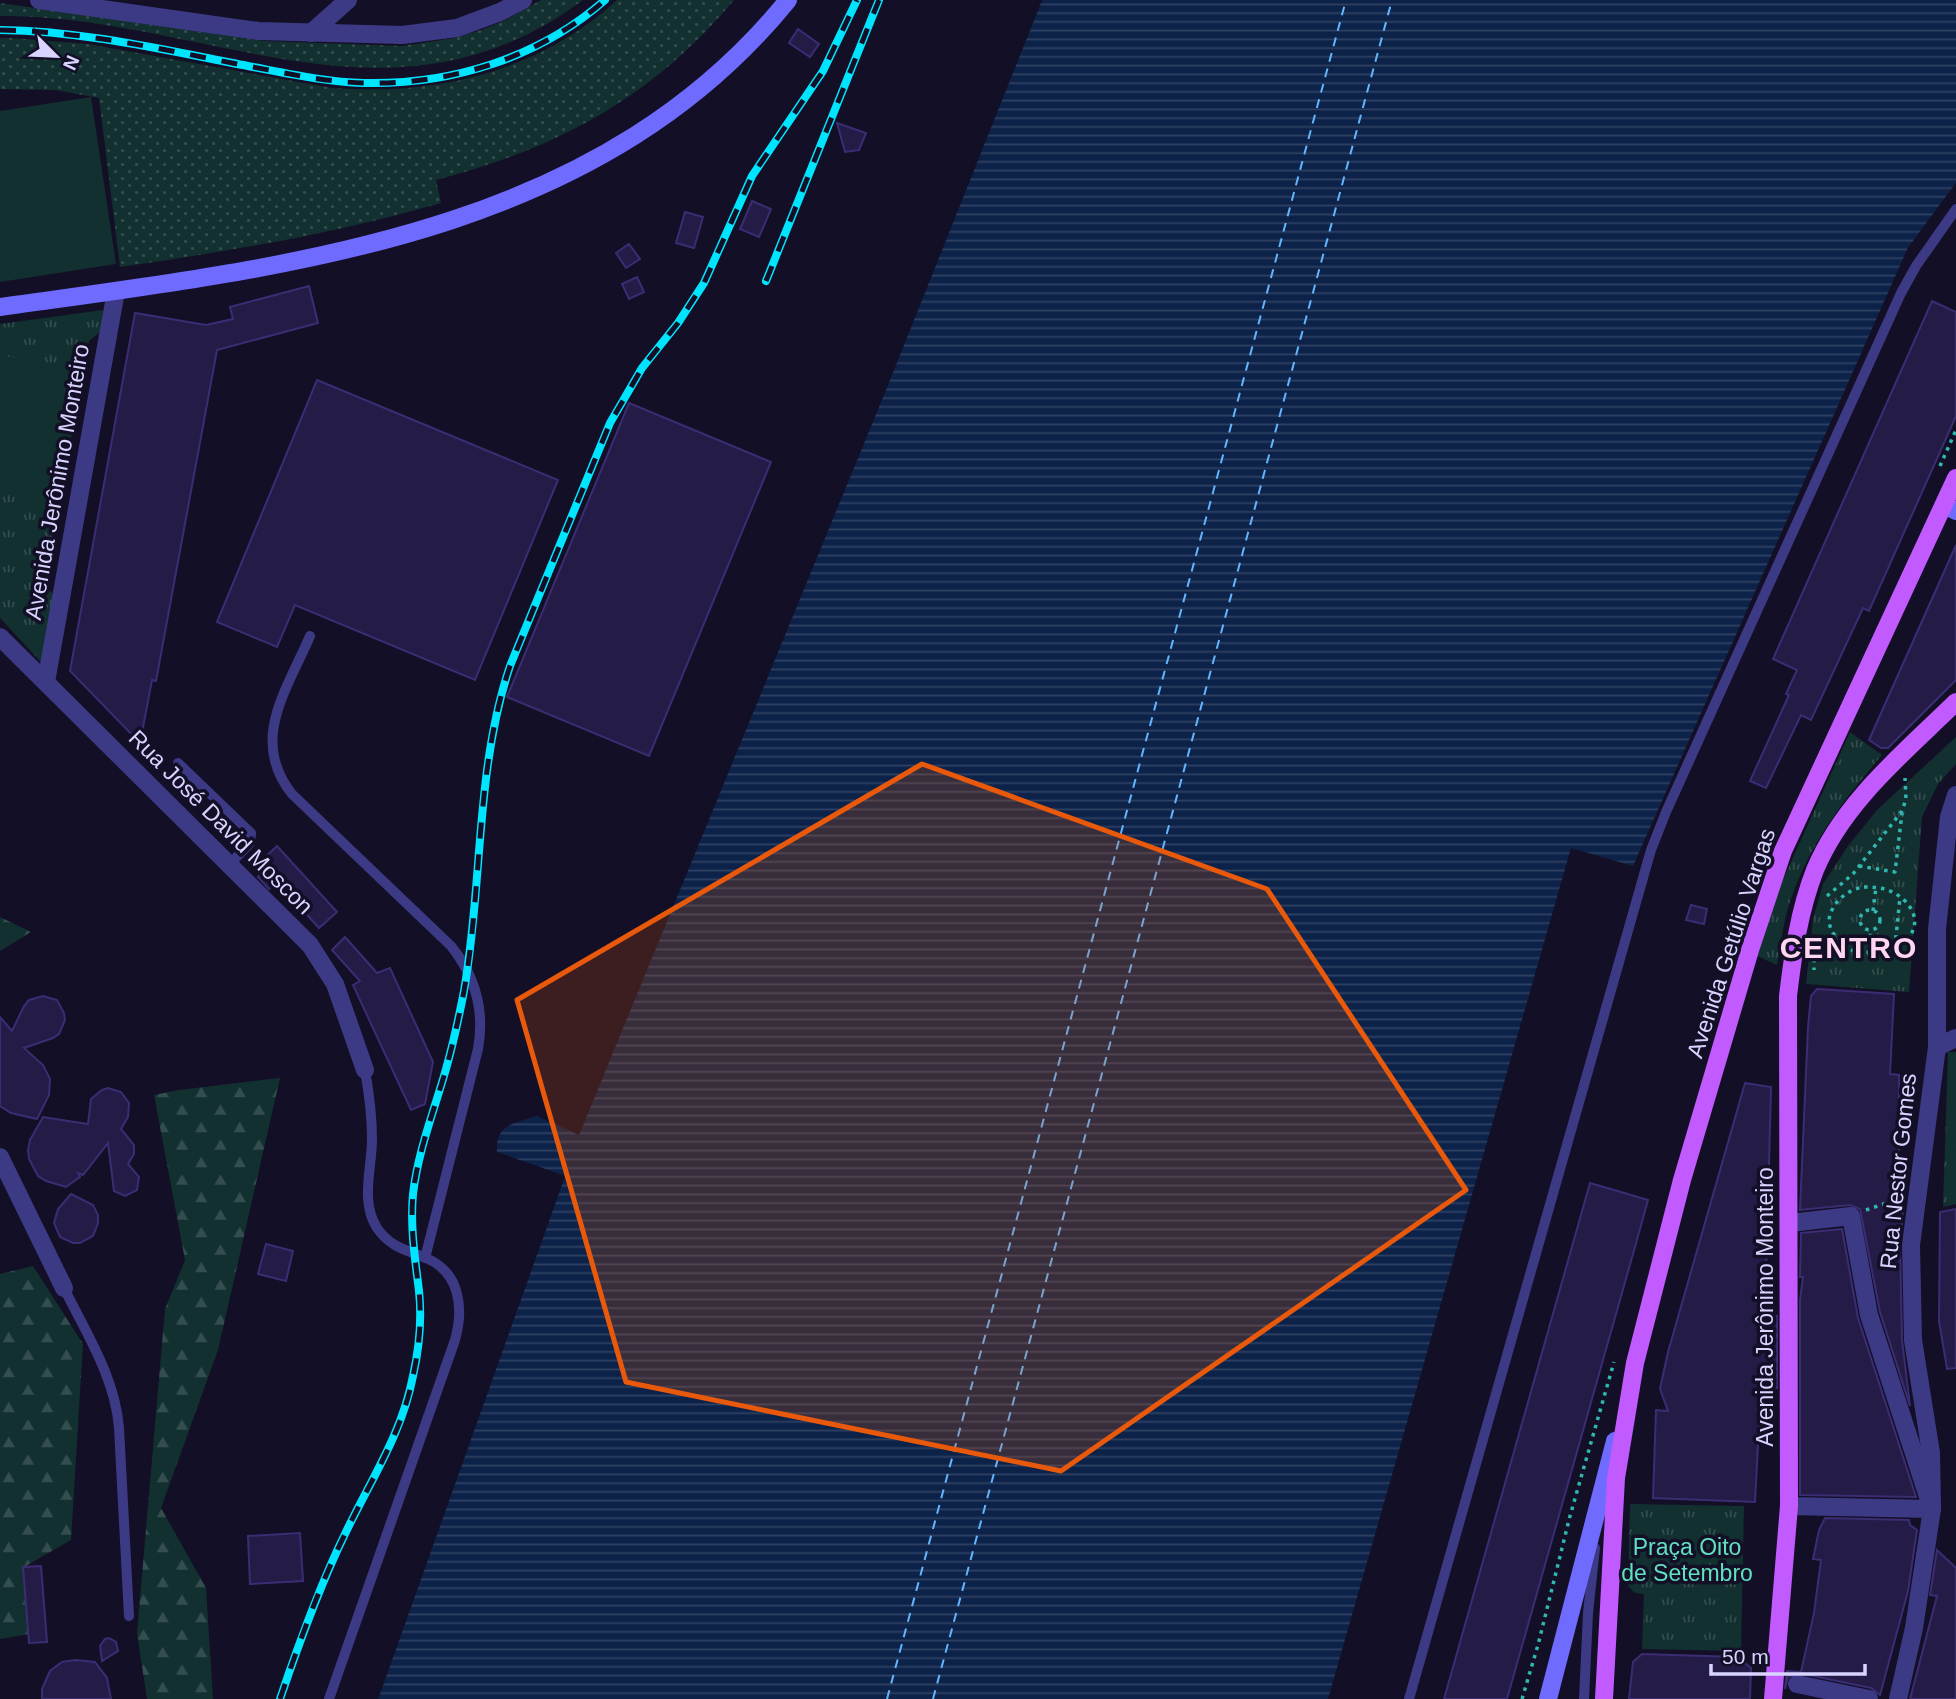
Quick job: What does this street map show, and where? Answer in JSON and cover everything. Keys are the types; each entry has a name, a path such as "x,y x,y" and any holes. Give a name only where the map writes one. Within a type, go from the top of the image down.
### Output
{"main road":[{"name":"Avenida Getúlio Vargas","path":"1604,1699 1616,1478 1635,1363 1682,1180 1769,892 1788,842 1950,508 1956,478"},
{"name":"Avenida Jerônimo Monteiro","path":"1773,1699 1789,1506 1788,996 1792,963 1801,916 1816,869 1841,824 1884,772 1956,702"}],"street":[{"path":"39,0 258,31 402,35 430,33 479,21 523,0"},
{"path":"311,33 348,0"},
{"path":"0,307 231,274 348,250 443,223 537,189 607,154 678,106 740,54 788,0"},
{"name":"Avenida Jerônimo Monteiro","path":"46,682 116,291"},
{"name":"Rua José David Moscon","path":"0,637 310,945 327,969 342,1000 365,1070"},
{"name":"Rua Nestor Gomes","path":"1898,1699 1933,1509 1931,1453 1913,1340 1910,1281 1914,1220 1937,1047 1937,929 1948,894 1949,817 1956,795"},
{"path":"1939,1013 1956,1021"},
{"name":"Rua Nestor Gomes","path":"1937,1047 1956,1038"},
{"path":"0,1157 64,1287"},
{"path":"1789,1506 1933,1509 1869,1315 1851,1216 1790,1223"},
{"path":"1548,1699 1635,1363"},
{"path":"1797,1684 1869,1699"}],"lane":[{"path":"1409,1699 1651,850 1902,293 1916,266 1956,209"},
{"path":"310,636 272,728 272,757 276,770 292,794 451,946 469,971 479,999 481,1032 478,1049 425,1258"},
{"path":"178,762 251,833 250,843 230,864"},
{"path":"330,1699 459,1325 460,1303 453,1282 437,1264 401,1250 391,1243 371,1215 367,1193 371,1117 365,1070"},
{"path":"64,1287 104,1369 115,1399 119,1428 129,1616"},
{"path":"1584,1699 1588,1613 1599,1506"}],"path":[{"path":"1859,866 1895,872 1902,811 1906,799 1905,778 1897,786"},
{"path":"1826,890 1824,898 1845,882 1902,811"},
{"path":"1872,911 1876,887"},
{"path":"1876,887 1900,897 1911,909 1914,924 1909,937 1895,948 1885,953 1868,954 1843,945 1833,934 1829,917 1844,895 1857,888 1876,887"},
{"path":"1895,948 1900,897"},
{"path":"1868,954 1871,930 1880,923 1879,915 1865,911 1860,917 1861,925 1871,930"},
{"path":"1819,916 1829,917"},
{"path":"1814,954 1814,970"},
{"path":"1851,1216 1906,1197"}],"highlighted area":[{"path":"922,764 1267,889 1466,1190 1061,1471 626,1382 517,1000"}],"green space":[{"path":"541,0 583,0 511,42 440,63 369,68 297,61 77,21 0,16 0,3 264,41 402,46 455,38 481,30 506,20"},
{"path":"617,0 734,0 670,65 600,115 522,152 436,180 441,203 282,241 120,267 99,98 56,90 0,89 0,38 88,44 332,88 409,88 447,83 520,62 587,25"},
{"path":"91,97 116,264 0,282 0,111"},
{"path":"103,310 107,326 89,341 44,586 56,596 45,657 40,661 0,618 0,324"},
{"path":"0,355 78,370 52,503 0,493"},
{"path":"1850,732 1882,755 1842,804 1809,857 1789,904 1777,965 1755,955 1772,904"},
{"path":"1956,737 1956,764 1938,784 1922,817 1909,992 1806,984 1813,919 1823,884 1848,846 1877,810"},
{"path":"0,917 31,932 0,951"},
{"path":"1948,1052 1956,1052 1956,1204 1943,1207"},
{"path":"280,1078 218,1350 161,1508 206,1588 213,1699 147,1699 137,1633 165,1309 185,1260 154,1095"},
{"path":"33,1266 83,1344 71,1540 24,1567 29,1634 0,1639 0,1274"},
{"name":"Praça Oito de Setembro","path":"1630,1504 1744,1506 1741,1651 1642,1649 1644,1594 1635,1593 1628,1586"}],"water":[{"path":"1042,0 1956,0 1956,183 1908,248 1633,866 1571,848 1328,1699 378,1699 565,1176 497,1152 499,1136 508,1126 537,1116 579,1134 885,392"}],"pier":[{"path":"1038,0 1042,0 885,392 579,1135 533,1114 539,1113 577,1130 881,391"},
{"path":"1956,183 1956,189 1911,249 1864,355 1861,354 1908,248"},
{"path":"497,1152 565,1176 378,1699 375,1699 561,1178 496,1155"}],"building":[{"path":"798,29 819,44 810,57 789,43"},
{"path":"837,123 866,133 859,150 845,152"},
{"path":"752,201 771,209 759,237 740,229"},
{"path":"685,212 703,217 694,248 676,243"},
{"path":"629,244 640,259 626,268 616,253"},
{"path":"637,277 644,292 629,299 622,284"},
{"path":"309,286 318,323 217,350 156,681 152,680 140,743 70,671 135,313 206,325 233,319 230,307"},
{"path":"1932,301 1956,312 1956,416 1869,611 1863,608 1811,720 1801,715 1766,788 1750,781 1789,695 1786,694 1797,670 1773,659"},
{"path":"317,380 558,480 475,680 295,605 277,647 217,622"},
{"path":"629,403 771,462 649,756 507,697"},
{"path":"1956,545 1956,680 1888,748 1881,748 1869,740"},
{"path":"277,846 337,912 319,928 277,881 269,889 258,877 266,869 260,862"},
{"path":"1691,905 1707,909 1704,924 1686,920"},
{"path":"345,937 377,973 390,968 433,1062 425,1104 411,1110 353,985 360,981 332,950"},
{"path":"1817,989 1894,994 1890,1074 1899,1075 1899,1212 1903,1210 1900,1245 1902,1340 1910,1406 1880,1312 1860,1209 1850,1205 1800,1210 1808,1027 1811,996"},
{"path":"43,996 57,1000 65,1020 59,1034 24,1048 43,1065 50,1079 49,1095 37,1119 11,1113 0,1106 0,1017 12,1031 29,1000"},
{"path":"1745,1083 1771,1087 1765,1315 1777,1316 1777,1388 1761,1387 1755,1502 1653,1498 1656,1410 1668,1411 1660,1389 1668,1352"},
{"path":"108,1088 121,1092 129,1103 128,1117 121,1129 134,1145 134,1154 128,1164 139,1177 137,1190 125,1196 114,1191 108,1143 83,1175 78,1173 80,1177 66,1187 38,1176 29,1159 28,1150 30,1140 43,1117 88,1124 91,1099"},
{"path":"1590,1183 1648,1200 1635,1247 1507,1699 1444,1699"},
{"path":"71,1194 93,1205 98,1215 93,1236 80,1243 60,1237 54,1223 58,1209"},
{"path":"1956,1209 1956,1368 1947,1369 1939,1321 1940,1212"},
{"path":"1842,1229 1858,1318 1916,1497 1800,1495 1800,1300 1803,1277 1800,1277 1801,1233"},
{"path":"266,1244 293,1251 286,1281 258,1274"},
{"path":"1825,1518 1909,1520 1910,1525 1917,1530 1908,1591 1880,1695 1871,1688 1799,1673 1788,1677 1785,1689 1787,1671 1801,1672 1814,1613 1821,1560 1813,1559 1819,1530"},
{"path":"300,1533 303,1581 250,1584 248,1536"},
{"path":"1937,1550 1956,1568 1956,1699 1910,1699 1937,1596 1930,1595"},
{"path":"41,1566 47,1642 29,1643 23,1567"},
{"path":"109,1638 116,1642 118,1651 102,1661 100,1646"},
{"path":"1642,1654 1738,1657 1751,1668 1750,1699 1629,1699 1633,1662"},
{"path":"62,1662 95,1662 107,1678 111,1699 42,1699 42,1689 50,1671"}],"ferry route":[{"path":"887,1699 1346,0"},
{"path":"933,1699 1392,0"}],"railway":[{"path":"0,30 96,38 322,79 364,83 397,82 461,73 523,52 552,38 605,0"},
{"path":"280,1699 327,1574 393,1438 413,1376 420,1312 412,1206 415,1178 449,1060 464,991 485,786 499,705 510,666 610,423 642,368 678,323 704,283 752,176 823,71 857,0"},
{"path":"766,281 879,0"}],"district":[{"name":"CENTRO","path":"1849,948"}]}
